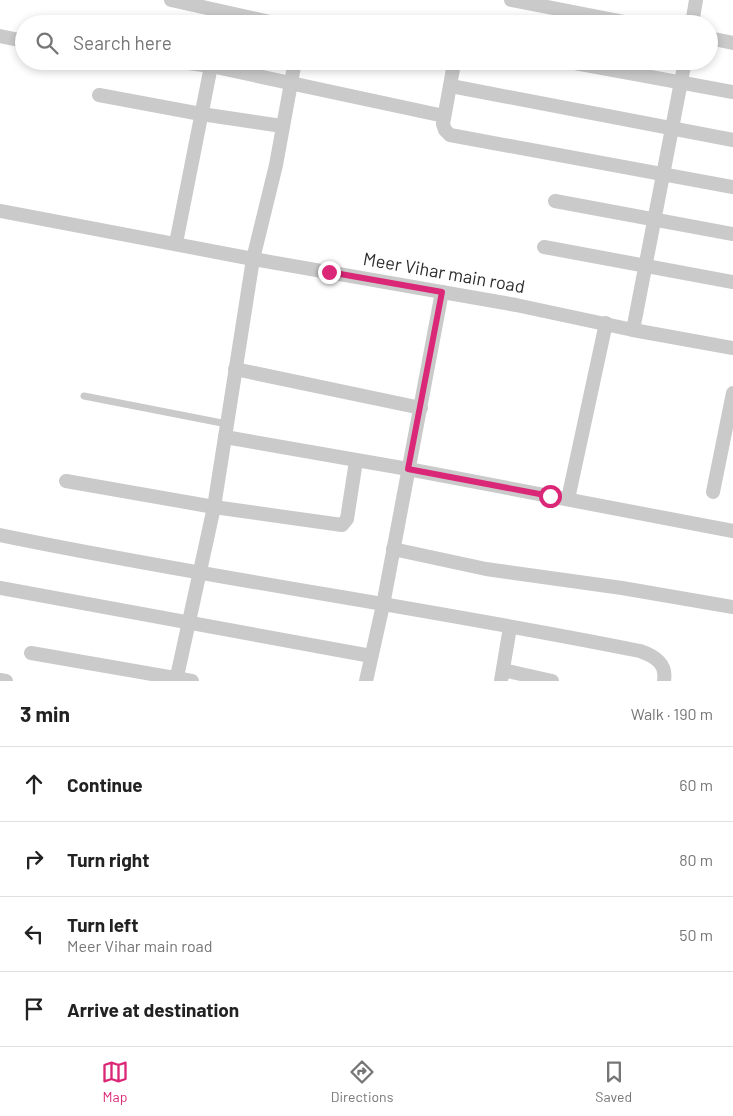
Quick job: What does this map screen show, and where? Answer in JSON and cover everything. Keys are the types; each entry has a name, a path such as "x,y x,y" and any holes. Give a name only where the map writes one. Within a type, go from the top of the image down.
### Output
{"street":[{"path":"171,0 212,15"},
{"path":"511,0 589,15"},
{"path":"694,15 696,0"},
{"path":"0,36 15,39"},
{"path":"718,40 733,43"},
{"path":"176,243 211,70"},
{"path":"238,70 444,116"},
{"path":"177,679 214,507 253,259 276,165 293,70"},
{"path":"452,70 443,124 445,130 450,135 733,187"},
{"path":"612,70 733,92"},
{"path":"633,330 683,70"},
{"path":"451,86 733,140"},
{"path":"99,95 201,114 282,126"},
{"path":"555,201 733,234"},
{"name":"Meer Vihar main road","path":"0,211 253,259 442,292 733,348"},
{"path":"544,247 733,282"},
{"path":"366,681 383,605 442,292"},
{"path":"568,499 606,323"},
{"path":"235,369 421,408"},
{"path":"713,492 733,393"},
{"path":"226,430 356,461 408,469 733,531"},
{"path":"66,481 214,507 342,525 346,519 356,461"},
{"path":"0,535 650,654 662,665 664,681"},
{"path":"393,549 486,569 622,588 733,607"},
{"path":"0,588 371,656"},
{"path":"510,627 502,676 552,681"},
{"path":"31,653 192,681"},
{"path":"0,680 6,681"}],"lane":[{"path":"84,396 226,430"}],"route":[{"path":"329,272 442,292 408,469 550,496"}]}
